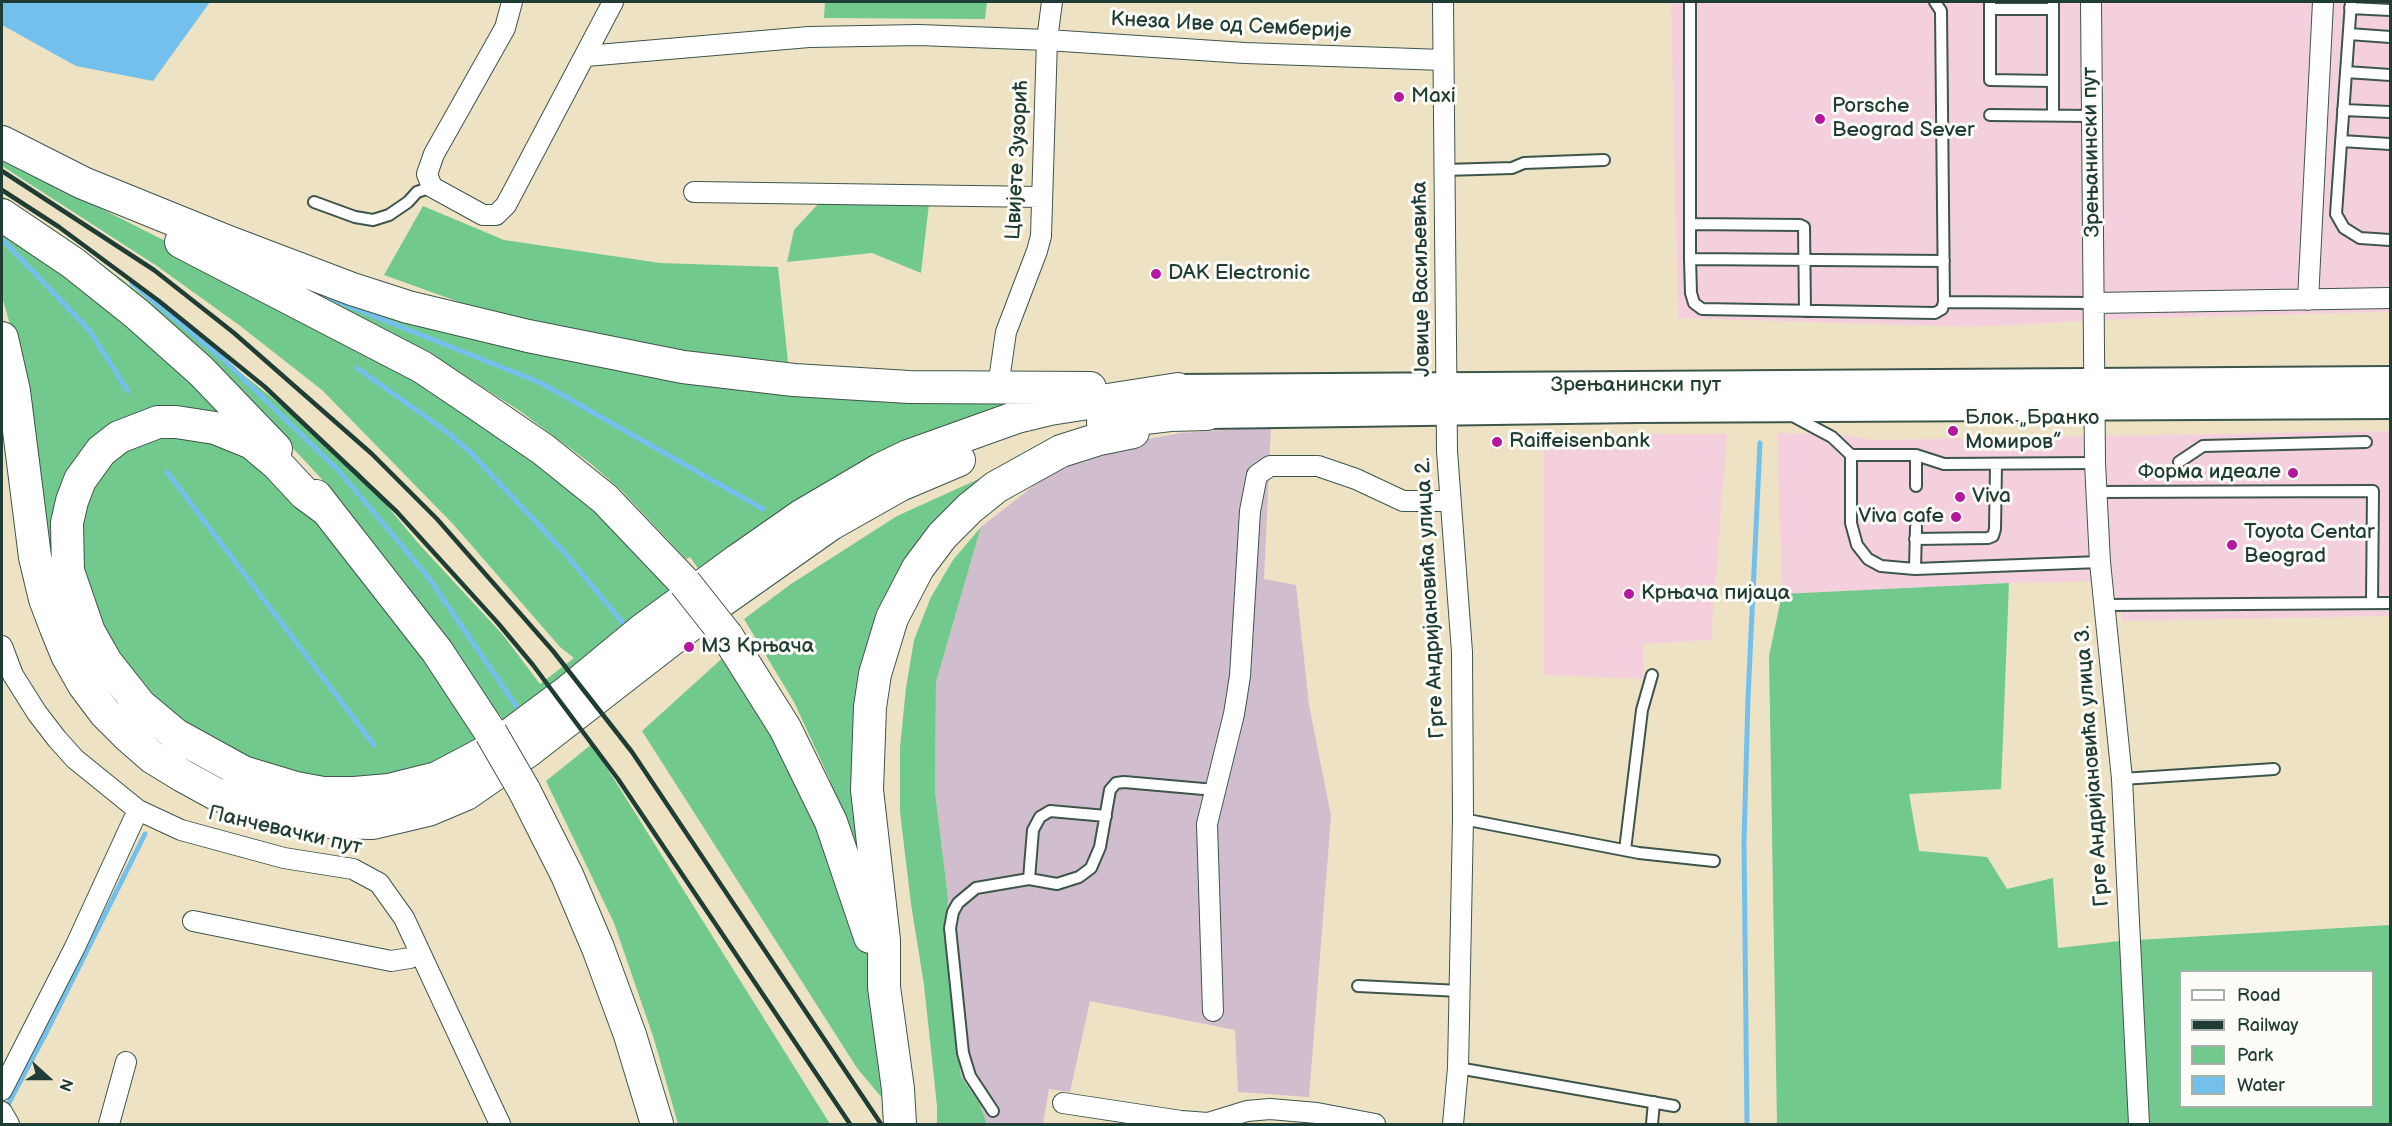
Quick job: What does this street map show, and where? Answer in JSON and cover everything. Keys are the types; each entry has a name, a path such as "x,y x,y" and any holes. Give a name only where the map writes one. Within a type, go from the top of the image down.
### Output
{"main road":[{"path":"2,142 83,183 352,289 408,307 506,331 683,367 794,380 909,387 1178,389"},
{"path":"83,183 140,220 422,367 544,450 605,499 685,583 727,636 785,728 831,822 862,911 884,987"},
{"path":"2,215 73,263 137,314 201,371 268,439 328,511 437,651 491,733 524,790 567,875 598,948 630,1035 657,1125"},
{"path":"2,338 14,391 28,516 42,589 63,646 84,685 105,713 128,736 152,757 183,776 214,793 239,803 295,818 324,822 373,823 428,810 466,794 528,751 724,599 831,524 921,475 993,446 1067,428 1170,415 1207,414"},
{"name":"Зрењанински пут","path":"1178,389 1447,399 1774,407 2391,381"},
{"path":"328,511 304,494 277,464 252,444 215,428 176,422 158,422 119,437 101,451 80,480 72,501 68,523 68,571 89,632 106,662 141,705 176,735 243,772 296,788 323,793 389,790 437,778 488,751 567,692 642,631 738,560 801,516 881,469 908,456 1017,417 1178,389"},
{"name":"Зрењанински пут","path":"1207,414 1447,399 2093,394 2391,404"},
{"path":"900,1125 898,1089 884,987 884,940 867,790 870,707 875,674 892,618 918,568 942,536 970,508 1017,474 1061,451 1207,414"}],"street":[{"path":"512,2 505,28 435,154 428,174 432,187 483,215 496,215 506,205 613,2"},
{"name":"Цвијете Зузорић","path":"998,387 1006,332 1040,244 1047,40 1052,2"},
{"name":"Јовице Васиљевића","path":"1443,2 1447,399"},
{"name":"Зрењанински пут","path":"2091,2 2093,394"},
{"path":"2308,300 2324,2"},
{"name":"Кнеза Иве од Семберије","path":"586,56 826,36 919,35 1047,40 1245,53 1443,60"},
{"path":"694,192 1042,197"},
{"path":"2093,303 2391,298"},
{"name":"Грге Андријановића улица 3.","path":"2093,394 2100,562 2122,779 2139,1125"},
{"name":"Грге Андријановића улица 2.","path":"1447,399 1450,501 1462,652 1463,819 1460,991 1458,1068 1453,1125"},
{"path":"1213,1011 1207,825 1231,734 1240,676 1250,511 1257,475 1270,466 1318,466 1356,479 1403,501 1450,501"},
{"name":"Панчевачки пут","path":"2,646 13,675 57,739 75,759 138,810 181,830 284,858 353,869 370,876 379,883 404,918 500,1125"},
{"path":"2,1090 75,947 138,810"},
{"path":"193,921 391,961 410,958 419,952"},
{"path":"108,1125 126,1062"},
{"path":"1063,1103 1180,1122 1208,1123 1247,1111 1270,1117 1317,1113 1376,1125"},
{"path":"2,1112 9,1124"}],"lane":[{"path":"1690,2 1690,259 1691,293 1694,303 1702,309 1935,313 1942,309 1944,302 1941,11 1935,2"},
{"path":"2053,81 1990,80 1990,5 2053,5 2053,81 2053,115"},
{"path":"2391,10 2350,5 2336,214 2344,228 2360,238 2391,240"},
{"path":"2349,34 2391,37"},
{"path":"2346,72 2391,75"},
{"path":"2343,110 2391,112"},
{"path":"1990,115 2091,116"},
{"path":"2341,141 2391,144"},
{"name":"Јовице Васиљевића","path":"1444,170 1512,168 1524,162 1604,160"},
{"path":"315,202 355,217 373,220 389,215 408,202 417,192 432,187"},
{"path":"1691,224 1800,225 1804,227 1805,311"},
{"path":"1690,259 1944,261"},
{"path":"1944,302 2093,303"},
{"path":"1774,407 1832,437 1851,455 1916,455 1944,464 2095,463"},
{"path":"2179,462 2203,446 2366,441"},
{"path":"1851,455 1851,523 1857,545 1868,559 1881,566 1915,569 2100,562"},
{"path":"1916,455 1916,486"},
{"path":"1915,539 1988,538 1993,536 1996,465"},
{"path":"2097,492 2373,491 2372,603"},
{"path":"1915,569 1916,527"},
{"path":"2105,605 2391,603"},
{"path":"1625,850 1642,710 1652,675"},
{"path":"2122,779 2274,769"},
{"path":"993,1111 970,1076 963,1053 950,919 958,903 976,888 1029,879 1057,884 1079,877 1091,868 1100,847 1110,790 1116,783 1215,790"},
{"path":"1029,879 1032,830 1040,817 1050,811 1106,816"},
{"path":"1463,819 1625,850 1714,861"},
{"path":"1358,986 1460,991"},
{"path":"1458,1068 1674,1106"},
{"path":"1652,1125 1654,1102"}],"shaded area":[{"path":"1671,2 2390,2 2390,312 2143,318 1972,327 1678,318"},
{"path":"1271,427 1264,579 1296,585 1309,705 1331,816 1309,1097 1238,1092 1235,1030 1090,1001 1070,1092 1049,1089 1043,1124 987,1124 979,1102 961,1077 946,944 948,898 935,791 936,682 981,527 1041,480 1106,447 1180,433"},
{"path":"2390,431 2390,616 2123,621 2112,581 2009,583 1782,594 1777,433 1843,435 1875,440"},
{"name":"Крњача пијаца","path":"1544,434 1727,434 1711,640 1643,644 1644,679 1544,675"}],"green space":[{"path":"825,2 987,2 985,19 824,18"},
{"path":"2,154 100,208 403,365 579,491 665,577 700,571 690,557 686,559 621,490 590,463 520,411 454,369 295,284 420,324 531,353 645,373 1036,396 449,763 355,784 247,765 136,692 85,602 79,507 122,447 181,430 232,442 326,527 436,675 506,724 497,711 493,712 407,585 331,489 274,428 2,201 2,196 55,230 124,281 270,396 359,472 418,543 503,635 540,684 574,658 560,647 453,524 322,390 239,325 157,266 2,166"},
{"path":"819,203 929,204 921,273 872,253 787,262 794,230"},
{"path":"423,206 504,240 660,263 778,267 788,362 680,352 526,326 384,275"},
{"path":"2,225 94,288 238,417 234,422 196,411 174,410 148,413 113,427 84,454 67,479 58,505 54,527 54,560 60,591 80,645 101,682 122,706 137,722 180,755 250,788 317,804 344,807 394,803 439,789 467,775 488,762 707,592 770,548 863,488 921,458 996,430 1075,411 1143,401 1281,397 1292,400 1161,406 1075,416 1022,430 926,463 891,478 805,528 746,574 685,616 521,745 467,781 415,804 392,809 343,812 310,808 275,801 226,786 163,756 122,719 93,681 77,654 55,595 49,565 26,380 2,297"},
{"path":"1003,468 886,609 862,876 829,778 794,702 744,619 791,584 897,516"},
{"path":"981,527 936,682 935,791 948,898 946,944 961,1077 979,1102 987,1124 937,1124 924,985 900,812 900,747 914,640 931,597 953,560"},
{"path":"2009,583 2001,789 1909,794 1919,851 1987,857 2007,889 2053,878 2058,948 2120,941 2390,925 2390,1124 1777,1124 1769,656 1782,594"},
{"path":"728,653 784,724 855,902 873,979 887,1104 857,1068 642,731"},
{"path":"592,744 830,1124 678,1124 654,1039 614,923 546,781"}],"water":[{"path":"2,2 210,2 153,81 76,66 2,25"}],"waterway":[{"path":"2,239 89,330 128,391"},
{"path":"132,283 223,359 339,471 428,577 521,713"},
{"path":"329,298 541,383 763,509"},
{"path":"357,368 447,432 471,453 564,552 627,628"},
{"path":"1747,1124 1744,842 1760,443"},
{"path":"167,472 374,745"},
{"path":"5,1110 145,834"}],"railway":[{"path":"2,171 154,270 234,333 372,454 437,519 553,651 632,752 881,1124"},
{"path":"2,190 59,227 159,301 265,387 397,512 497,622 533,665 618,779 850,1124"}],"place":[{"name":"Maxi","path":"1399,97"},
{"name":"Porsche Beograd Sever","path":"1820,119"},
{"name":"DAK Electronic","path":"1156,274"},
{"name":"Блок „Бранко Момиров”","path":"1953,431"},
{"name":"Raiffeisenbank","path":"1497,442"},
{"name":"Форма идеале","path":"2293,473"},
{"name":"Viva","path":"1960,497"},
{"name":"Viva cafe","path":"1956,517"},
{"name":"Toyota Centar Beograd","path":"2232,545"},
{"name":"Крњача пијаца","path":"1629,594"},
{"name":"МЗ Крњача","path":"689,647"}]}
